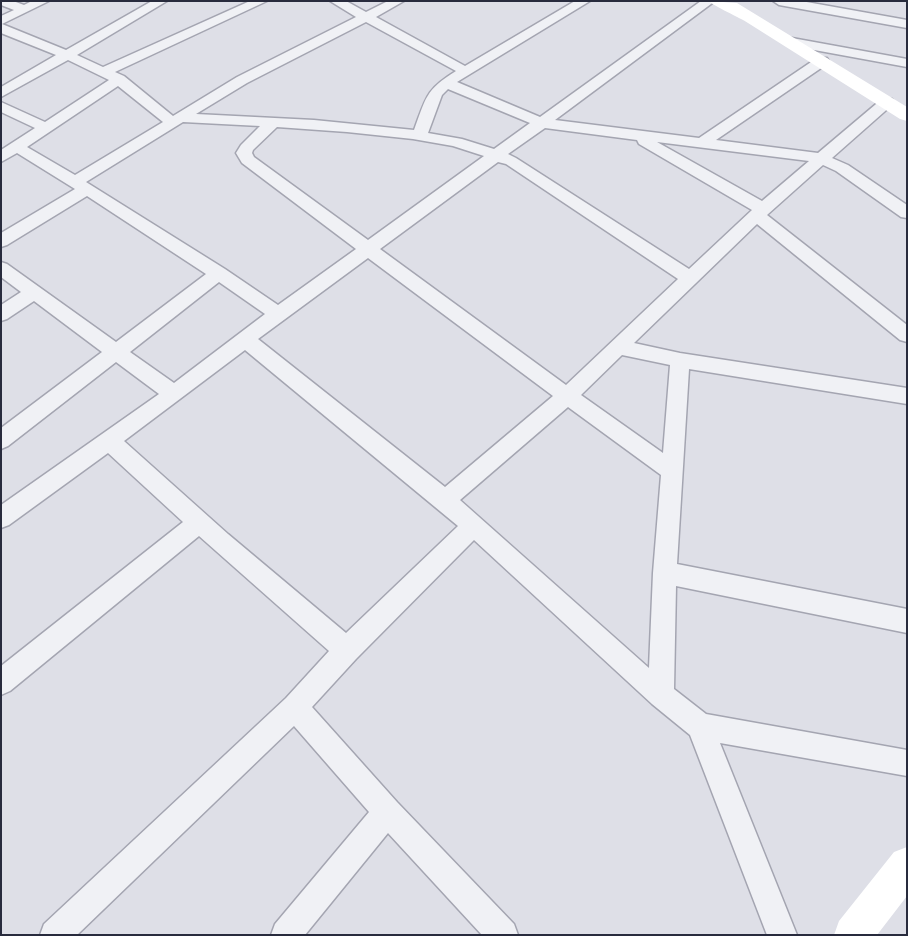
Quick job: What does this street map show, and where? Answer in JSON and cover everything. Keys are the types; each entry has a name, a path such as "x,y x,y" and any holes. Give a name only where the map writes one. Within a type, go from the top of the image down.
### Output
{"street":[{"path":"1,1 25,10"},
{"path":"1,21 42,1"},
{"path":"1,93 161,1"},
{"path":"103,72 261,1"},
{"path":"336,1 465,71"},
{"path":"1,241 177,120 242,80 398,1"},
{"path":"779,1 907,24"},
{"path":"419,137 436,93 446,83 577,2"},
{"path":"1,518 174,394 278,314 542,123 718,2 754,19 907,115"},
{"path":"1,28 119,79 177,120 272,122 343,127 446,140 511,161 690,278"},
{"path":"792,42 907,63"},
{"path":"701,144 822,61"},
{"path":"1,157 119,79"},
{"path":"446,83 542,123 820,158 842,168 907,213"},
{"path":"445,500 567,396 760,212 820,158 887,102"},
{"path":"1,106 46,128"},
{"path":"272,122 246,148 244,153 247,160 567,396 671,470"},
{"path":"634,136 760,212 907,335"},
{"path":"17,147 82,185 219,273 278,314"},
{"path":"1,268 174,394"},
{"path":"1,440 219,273"},
{"path":"1,314 34,291"},
{"path":"245,340 340,414 445,500 661,695 700,726 907,763"},
{"path":"617,347 680,360 907,396"},
{"path":"661,695 664,573 680,360"},
{"path":"109,441 199,523 347,650"},
{"path":"1,682 199,523"},
{"path":"55,935 295,708 347,650 473,526"},
{"path":"664,573 907,621"},
{"path":"295,708 387,812 503,935"},
{"path":"700,726 782,935"},
{"path":"286,935 387,812"},
{"path":"853,935 907,865"}]}
